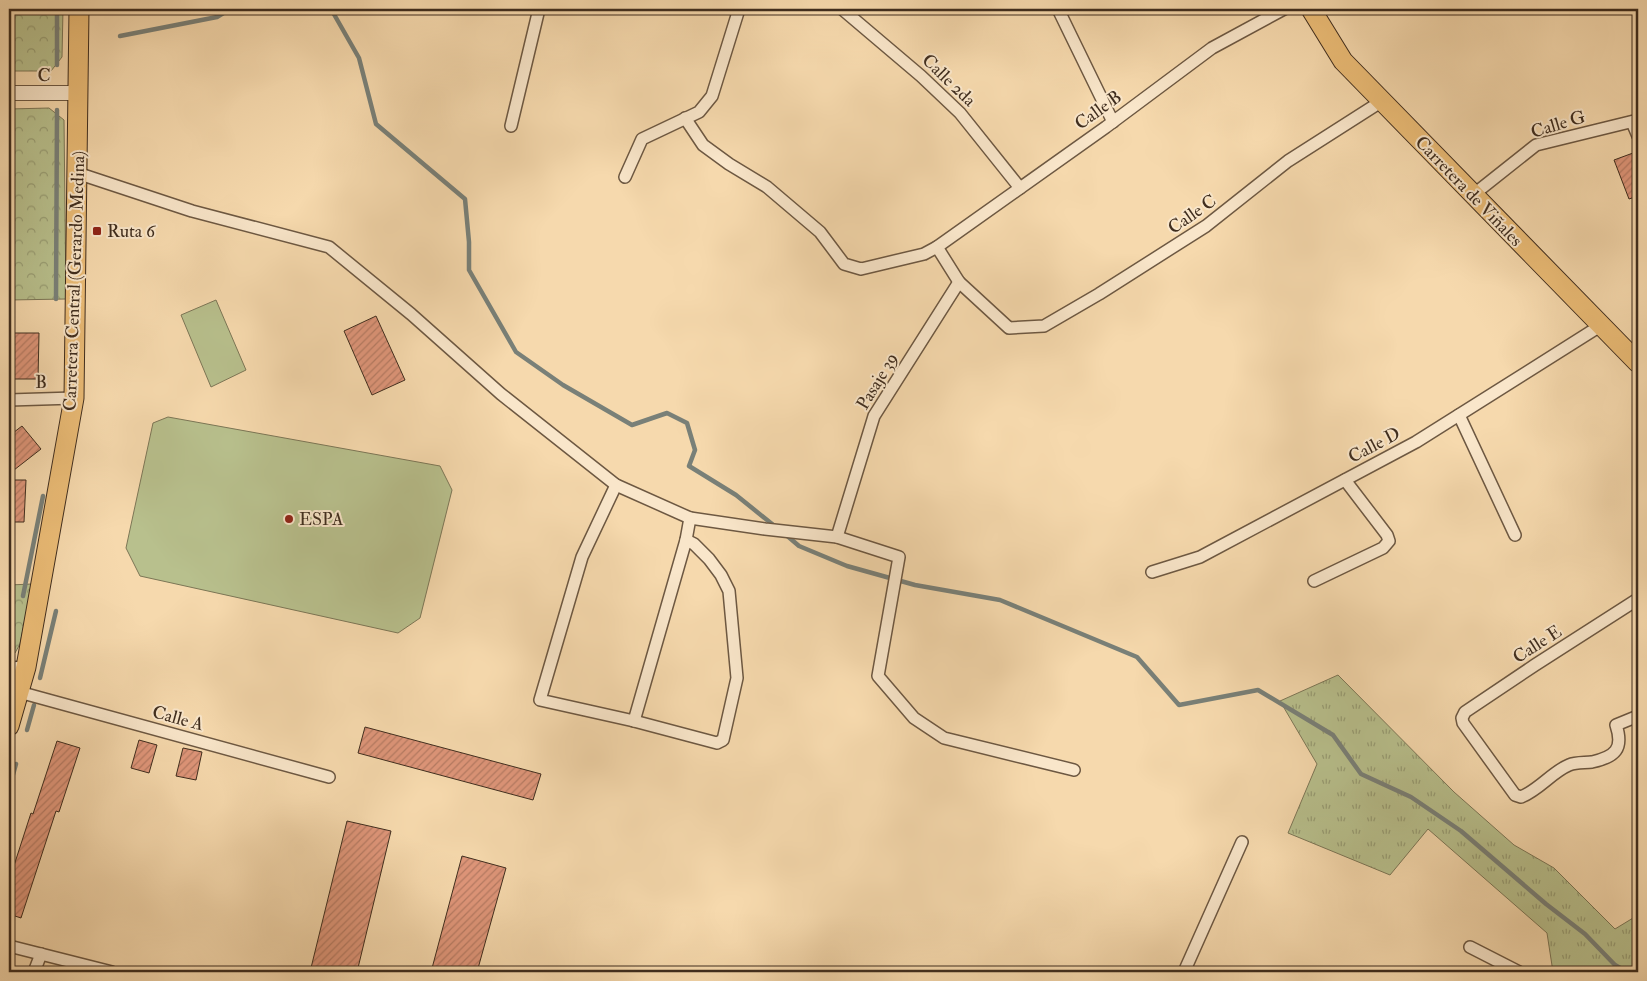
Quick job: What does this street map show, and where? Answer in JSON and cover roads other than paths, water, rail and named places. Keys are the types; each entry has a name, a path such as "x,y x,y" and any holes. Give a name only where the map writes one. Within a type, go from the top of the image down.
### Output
{"main road":[{"name":"Carretera Central (Gerardo Medina)","path":"9,726 19,692 17,668 74,398 79,9"},
{"name":"Carretera de Viñales","path":"1311,9 1343,61 1638,363"}],"street":[{"path":"511,126 539,9"},
{"path":"625,177 642,139 699,112 712,96 739,9"},
{"name":"Calle 2da","path":"842,9 921,76 960,113 1020,188"},
{"path":"1058,9 1113,122"},
{"name":"Calle B","path":"685,118 703,145 729,164 767,186 820,232 844,264 861,270 924,254 938,247 1113,122 1212,48 1284,9"},
{"name":"C","path":"9,93 79,94"},
{"name":"Calle C","path":"960,282 1009,328 1044,326 1099,294 1206,226 1288,162 1382,101"},
{"path":"1635,121 1638,136"},
{"name":"Calle G","path":"1473,195 1536,145 1635,121"},
{"path":"78,173 192,211 329,248 411,314 501,394 616,485 690,518 838,537 900,557 878,676 914,718 944,738 1074,770"},
{"path":"938,247 960,282"},
{"name":"Pasaje 39","path":"838,537 874,416 960,282"},
{"name":"Calle D","path":"1152,572 1200,557 1416,442 1600,326"},
{"name":"B","path":"9,400 74,398"},
{"path":"1459,415 1515,535"},
{"path":"1314,581 1383,548 1389,541 1387,535 1345,480"},
{"path":"616,485 582,557 540,700 634,721 717,743 723,740 737,678 729,591 721,574 709,559 694,544 686,540"},
{"path":"634,721 686,540 690,518"},
{"name":"Calle E","path":"1638,600 1465,712 1462,718 1463,723 1515,795 1521,797 1570,764 1593,762 1612,755 1619,748 1620,738 1616,725 1638,716"},
{"name":"Calle A","path":"19,692 329,777"},
{"path":"1184,972 1242,842"},
{"path":"9,946 112,972"},
{"path":"1470,947 1519,972"},
{"path":"34,972 41,954"}],"waterway":[{"path":"57,9 57,65"},
{"path":"120,36 217,17 230,9"},
{"path":"331,9 359,58 376,124 465,199 469,242 469,270 516,352 563,385 632,425 667,413 687,423 695,450 689,466 736,495 777,528"},
{"path":"56,299 57,110"},
{"path":"23,596 43,496"},
{"path":"785,534 799,546 847,566 915,585 1000,600 1137,657 1179,705 1258,690 1333,735 1361,774 1411,797 1461,831 1546,904 1585,934 1615,965 1627,972"},
{"path":"40,678 56,611"},
{"path":"27,730 34,705"},
{"path":"9,789 16,764"}],"place":[{"name":"Ruta 6","path":"97,231"},
{"name":"ESPA","path":"289,519"}]}
